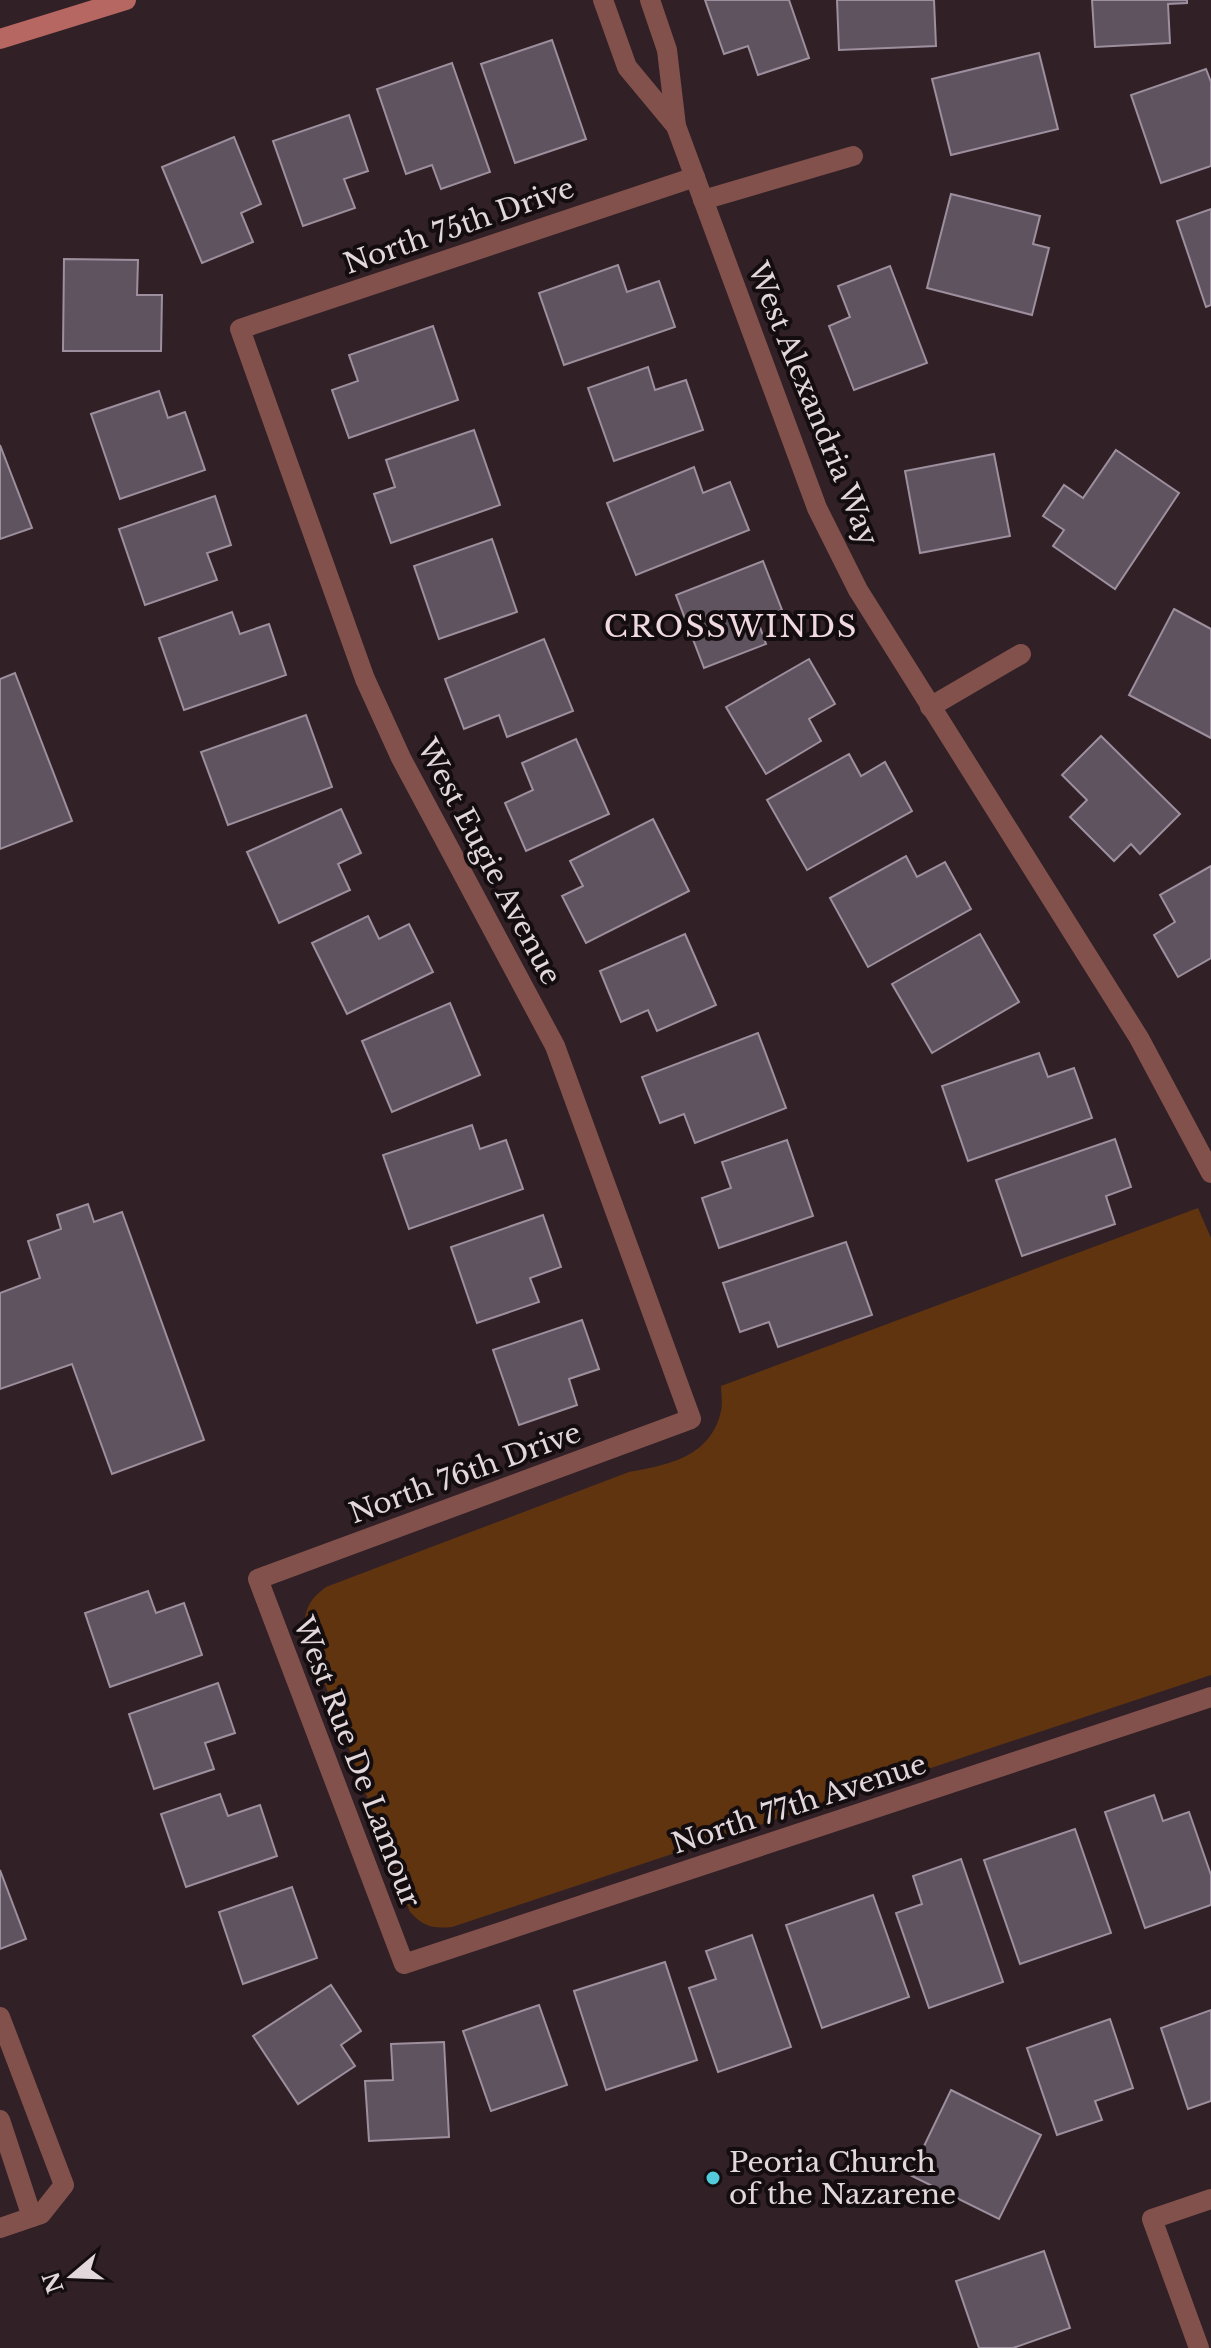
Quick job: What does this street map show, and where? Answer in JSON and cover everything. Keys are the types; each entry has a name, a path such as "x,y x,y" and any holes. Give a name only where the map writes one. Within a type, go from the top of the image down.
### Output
{"main road":[{"path":"0,39 126,0"}],"street":[{"name":"West Alexandria Way","path":"603,0 627,67 676,126"},
{"name":"West Alexandria Way","path":"650,0 667,50 676,126 817,508 858,590 1139,1038 1211,1173"},
{"path":"703,200 853,156"},
{"name":"North 75th Drive","path":"240,329 695,177"},
{"name":"West Eugie Avenue","path":"240,329 365,679 401,758 555,1046 691,1419"},
{"path":"930,707 1021,654"},
{"name":"North 76th Drive","path":"258,1579 691,1419"},
{"name":"West Rue De Lamour","path":"258,1579 404,1964"},
{"name":"North 77th Avenue","path":"404,1964 1211,1697"},
{"path":"0,2017 64,2185 41,2214 0,2228"},
{"path":"0,2120 32,2217"},
{"path":"1199,2348 1152,2219 1211,2199"}],"shaded area":[{"path":"1198,1208 1211,1238 1211,1675 452,1927 428,1926 410,1912 304,1628 309,1604 321,1591 629,1472 686,1456 698,1449 716,1427 722,1408 721,1386"}],"building":[{"path":"705,0 789,0 809,58 758,75 748,46 724,54"},
{"path":"837,0 934,0 936,46 839,50"},
{"path":"1092,0 1187,0 1187,3 1168,4 1170,43 1095,47"},
{"path":"552,40 586,139 515,163 481,64"},
{"path":"1039,53 1058,129 951,155 932,79"},
{"path":"452,63 490,172 441,189 432,165 406,174 377,89"},
{"path":"1206,69 1211,82 1211,166 1161,183 1131,95"},
{"path":"349,115 368,171 344,179 355,208 303,226 273,141"},
{"path":"234,137 261,204 241,213 253,242 202,263 162,167"},
{"path":"951,194 1040,216 1033,244 1049,248 1032,315 927,288"},
{"path":"1211,209 1211,305 1206,307 1177,221"},
{"path":"64,259 138,260 137,295 162,295 161,351 63,351"},
{"path":"618,265 627,292 659,281 675,327 564,365 539,293"},
{"path":"890,266 927,363 854,390 829,326 850,317 838,286"},
{"path":"433,326 458,400 349,438 332,390 358,381 349,355"},
{"path":"648,367 655,390 686,380 703,430 614,461 588,388"},
{"path":"159,391 168,418 185,412 205,470 120,499 91,414"},
{"path":"474,430 500,505 391,543 374,494 395,487 386,460"},
{"path":"0,445 32,528 0,539"},
{"path":"1116,450 1179,493 1115,589 1053,546 1064,530 1043,516 1064,485 1083,498"},
{"path":"994,454 1010,536 920,553 905,471"},
{"path":"694,467 703,493 730,482 749,530 636,575 607,503"},
{"path":"215,496 231,545 207,553 217,580 145,605 119,529"},
{"path":"492,539 517,612 439,639 414,566"},
{"path":"763,561 782,610 757,619 766,644 704,668 676,595"},
{"path":"1174,609 1211,629 1211,738 1129,695"},
{"path":"232,612 240,634 269,624 286,675 184,710 159,638"},
{"path":"544,639 573,711 507,737 499,715 464,729 445,679"},
{"path":"809,659 835,704 809,719 821,741 766,774 726,707"},
{"path":"15,673 72,821 0,849 0,679"},
{"path":"306,715 332,787 228,825 201,752"},
{"path":"1101,736 1180,814 1140,854 1131,844 1114,861 1070,817 1087,800 1062,775"},
{"path":"576,739 609,814 526,851 505,803 533,790 522,763"},
{"path":"849,754 861,776 885,762 912,811 807,870 767,800"},
{"path":"341,809 361,853 338,864 350,890 279,923 247,852"},
{"path":"653,819 689,891 586,943 562,896 583,886 570,861"},
{"path":"906,856 917,877 945,862 971,909 868,967 830,898"},
{"path":"1211,866 1211,958 1178,977 1154,935 1175,922 1160,895"},
{"path":"368,916 379,939 409,924 433,972 347,1014 312,943"},
{"path":"685,934 716,1005 657,1031 648,1010 621,1022 600,971"},
{"path":"980,934 1019,1002 932,1053 892,984"},
{"path":"450,1003 480,1075 392,1112 362,1041"},
{"path":"758,1033 786,1108 695,1143 684,1114 660,1123 642,1077"},
{"path":"1039,1053 1048,1077 1074,1068 1092,1118 968,1161 942,1086"},
{"path":"472,1125 480,1149 506,1140 523,1189 409,1229 383,1155"},
{"path":"1115,1139 1131,1187 1106,1196 1115,1224 1022,1256 996,1180"},
{"path":"787,1140 813,1216 719,1248 702,1198 731,1188 722,1162"},
{"path":"88,1204 94,1222 122,1212 204,1440 112,1474 72,1364 0,1389 0,1293 40,1278 28,1241 61,1229 57,1215"},
{"path":"543,1215 561,1267 530,1278 539,1302 477,1323 451,1247"},
{"path":"846,1242 872,1315 778,1347 769,1322 740,1332 723,1283"},
{"path":"582,1320 599,1369 569,1379 577,1405 519,1425 493,1350"},
{"path":"148,1591 156,1613 184,1603 202,1655 110,1687 85,1613"},
{"path":"218,1683 235,1733 205,1743 214,1769 154,1789 129,1714"},
{"path":"220,1794 228,1816 260,1805 277,1856 186,1887 161,1814"},
{"path":"1154,1795 1163,1821 1189,1812 1211,1875 1211,1905 1145,1928 1105,1812"},
{"path":"1075,1829 1111,1933 1020,1964 984,1860"},
{"path":"961,1859 1003,1982 929,2008 896,1913 922,1904 913,1876"},
{"path":"0,1870 26,1939 0,1949"},
{"path":"292,1887 317,1958 243,1984 219,1912"},
{"path":"873,1895 909,1997 822,2028 786,1925"},
{"path":"752,1935 791,2047 718,2072 689,1988 716,1979 706,1951"},
{"path":"665,1962 697,2060 606,2090 574,1991"},
{"path":"331,1985 361,2031 341,2045 355,2066 298,2104 253,2036"},
{"path":"539,2005 567,2085 491,2111 463,2031"},
{"path":"1211,2010 1211,2101 1188,2109 1161,2028"},
{"path":"1110,2019 1133,2088 1095,2101 1102,2120 1057,2135 1027,2048"},
{"path":"444,2042 449,2137 369,2141 365,2081 393,2080 391,2044"},
{"path":"951,2090 1041,2135 999,2219 910,2175"},
{"path":"1044,2251 1070,2328 1013,2348 979,2348 956,2281"}],"place":[{"name":"Peoria Church of the Nazarene","path":"713,2178"}],"district":[{"name":"CROSSWINDS","path":"731,626"}]}
